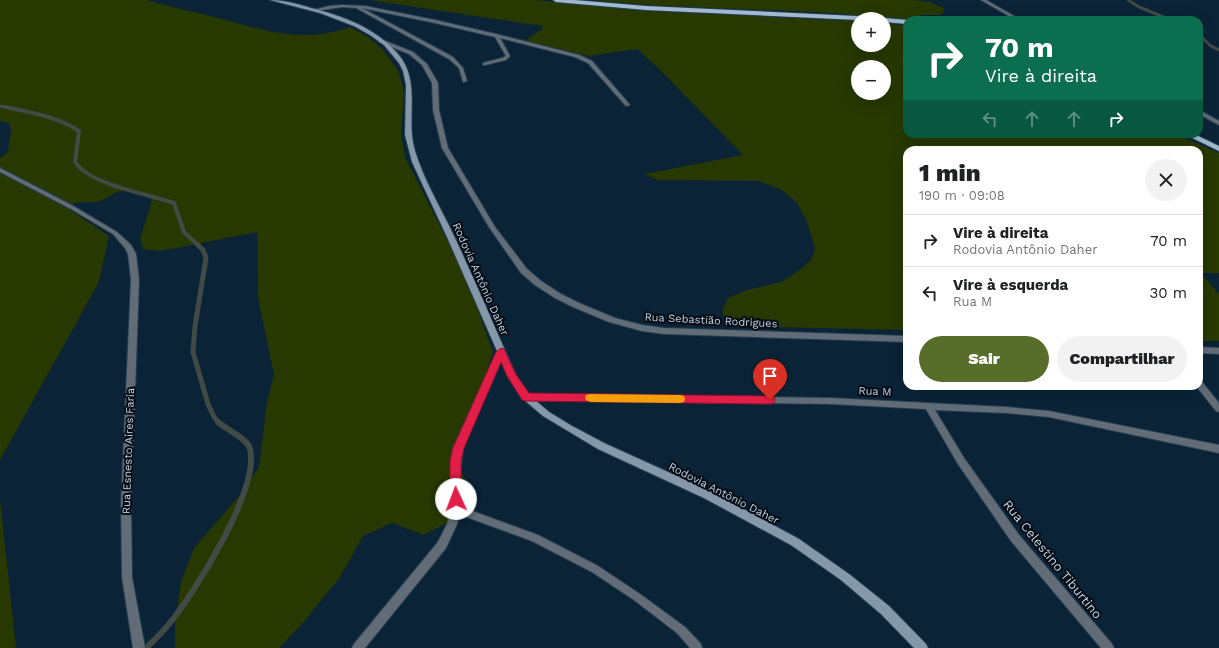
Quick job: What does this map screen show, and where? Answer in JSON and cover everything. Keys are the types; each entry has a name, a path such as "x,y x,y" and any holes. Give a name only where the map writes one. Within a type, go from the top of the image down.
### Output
{"main road":[{"name":"Rodovia Antônio Daher","path":"272,0 315,10 349,23 381,41 396,55 408,77 410,92 408,133 413,158 421,179 451,236 512,376 526,397 546,414 601,446 708,495 796,542 845,577 885,610 922,648"},
{"path":"556,0 653,8 851,18"},
{"path":"891,21 903,22"},
{"path":"1197,138 1219,148"}],"street":[{"path":"983,0 1012,16"},
{"name":"Rua Sebastião Rodrigues","path":"381,41 411,53 424,64 435,83 436,110 445,148 492,227 513,258 528,275 558,296 612,320 642,328 903,339"},
{"path":"1203,114 1219,123"},
{"name":"Rua Esnesto Aires Faria","path":"0,170 99,223 121,239 132,254 135,280 128,436 126,540 127,577 138,642"},
{"path":"1203,350 1219,351"},
{"path":"358,648 442,545 452,524 456,509 455,474 458,448 501,352"},
{"path":"1203,389 1219,409"},
{"name":"Rua M","path":"526,397 831,401 1049,414 1219,449"},
{"name":"Rua Celestino Tiburtino","path":"928,406 961,461 1015,538 1108,648"}],"lane":[{"path":"315,10 332,5 352,5 375,8 496,35 583,58 590,62 628,104"},
{"path":"352,5 372,14 451,58 461,68 465,81"},
{"path":"484,64 504,59 508,56 496,35"},
{"path":"456,509 535,538 595,569 638,597 681,630 697,648"}],"green space":[{"path":"0,0 147,0 262,30 296,35 314,35 350,27 368,37 382,49 398,70 404,95 401,135 406,159 466,277 493,352 479,398 461,444 459,466 473,497 449,522 424,535 392,523 363,536 340,577 302,624 279,648 175,648 175,623 181,582 194,548 240,495 259,467 267,402 274,375 258,298 257,232 161,251 143,249 140,239 152,199 147,196 138,192 123,191 98,201 78,202 66,207 109,236 99,282 0,460 0,158 8,152 11,130 9,123 0,121"},
{"path":"369,0 535,0 650,11 851,21 851,52 891,52 891,24 903,25 903,138 1185,138 1219,153 1219,273 1203,273 1203,146 903,146 903,330 726,326 722,310 728,298 747,290 781,282 797,272 811,260 815,249 807,222 797,203 782,190 759,181 658,180 644,174 743,155 658,68 637,49 589,56 526,43 525,41 543,28 542,26"},
{"path":"592,0 913,0 930,2 944,8 943,13 940,15 903,16 903,20 891,18 891,12 851,12 851,15 670,6"},
{"path":"1203,275 1219,294 1219,341 1203,341"},
{"path":"0,499 16,648 0,648"}],"waterway":[{"path":"1128,0 1139,7 1161,16"},
{"path":"1203,39 1211,46 1219,50"},
{"path":"0,106 10,108"},
{"path":"6,107 53,118 79,131 75,162 82,170 106,183 174,203 184,232 199,246"},
{"path":"199,246 203,250 206,258 195,326 193,352 208,404 214,417 218,422"},
{"path":"146,648 169,624 209,565 236,514 245,489 250,467 250,449 241,438 218,422"}],"slow traffic":[{"path":"590,398 680,399"}],"route":[{"path":"456,499 455,474 458,448 501,352 512,376 526,397 770,400"}]}
